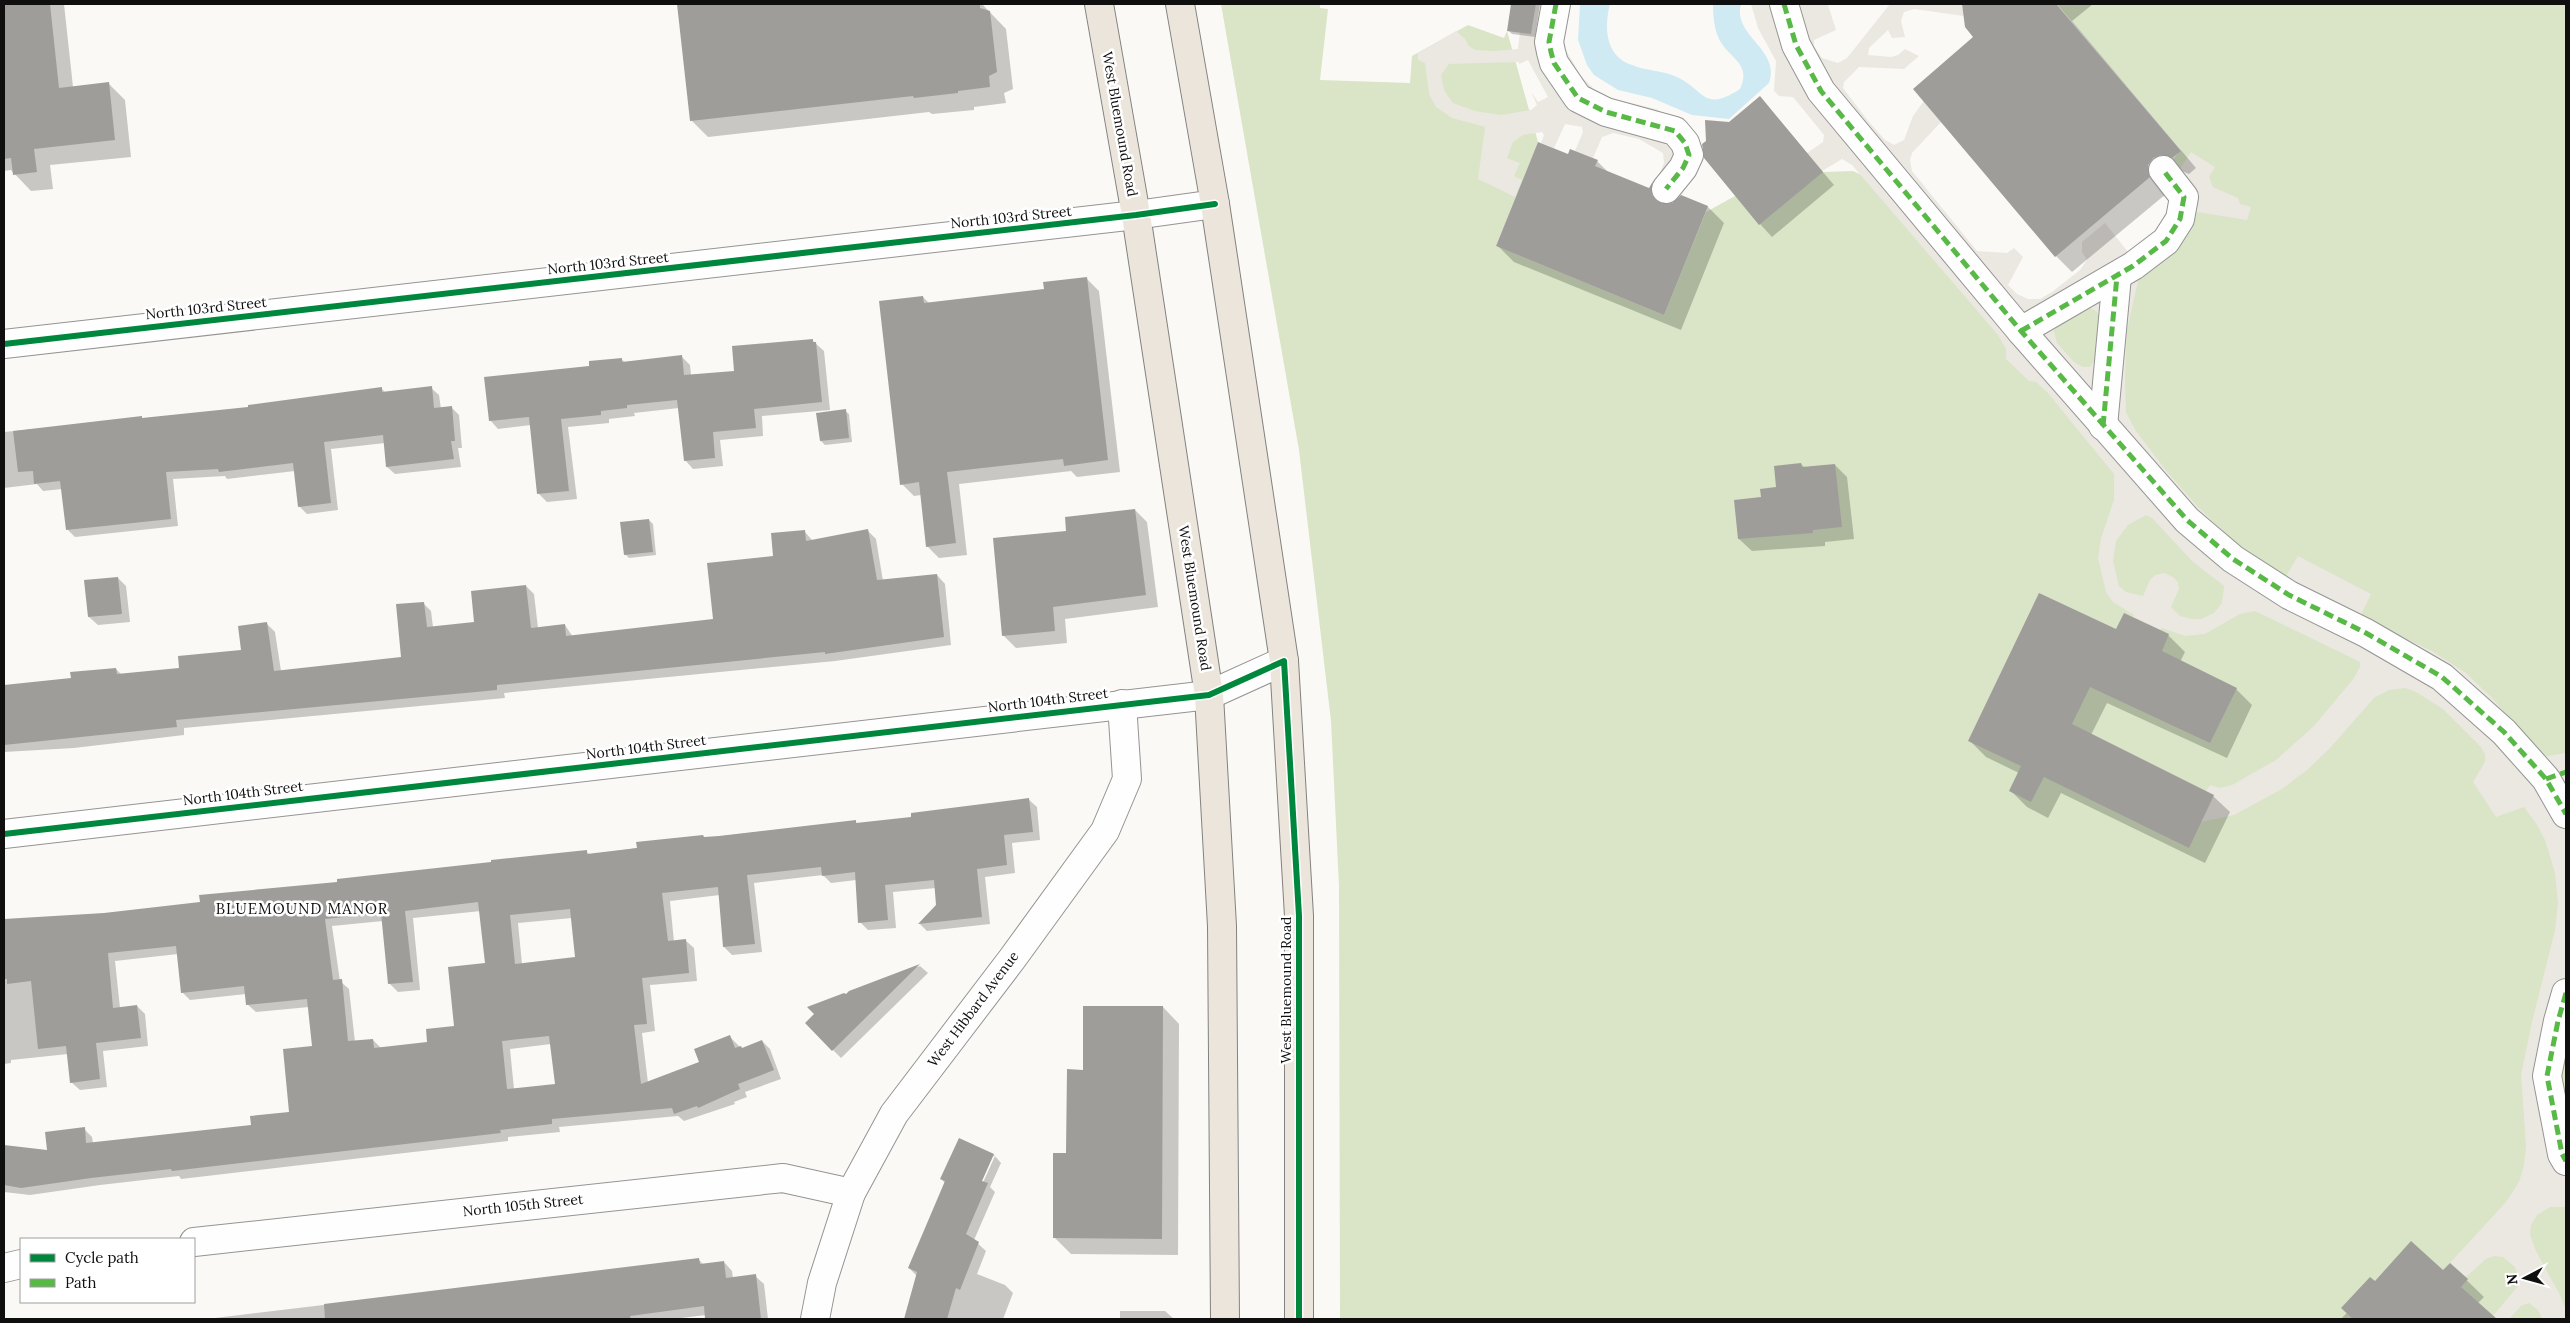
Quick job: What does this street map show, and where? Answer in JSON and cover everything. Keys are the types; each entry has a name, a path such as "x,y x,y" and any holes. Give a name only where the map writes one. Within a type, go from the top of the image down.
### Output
{"main road":[{"name":"West Bluemound Road","path":"1099,4 1136,215 1210,695 1222,926 1225,1319"},
{"name":"West Bluemound Road","path":"1180,4 1215,204 1284,661 1299,916 1299,1319"}],"street":[{"path":"1556,4 1549,42 1551,52 1554,63 1578,98 1606,112 1675,131 1685,142 1689,155 1683,168 1666,189"},
{"path":"1784,4 1796,45 1821,91 2021,331 2187,520 2234,560 2289,595 2366,633 2442,677 2556,776 2566,814"},
{"path":"2021,331 2117,276 2166,241 2180,219 2184,197 2163,170"},
{"name":"North 103rd Street","path":"4,344 1136,215 1215,204"},
{"path":"2103,426 2117,276"},
{"name":"North 104th Street","path":"4,834 1210,695 1284,661"},
{"name":"West Hibbard Avenue","path":"816,1319 822,1283 851,1193 894,1114 1012,959 1105,831 1127,779 1122,704"},
{"path":"2566,993 2558,1021 2548,1076 2562,1154 2566,1161"},
{"name":"North 105th Street","path":"195,1242 783,1178 851,1193"},
{"path":"4,1268 20,1264"}],"green space":[{"path":"1221,4 1320,4 1320,8 1328,9 1320,80 1410,83 1412,56 1468,25 1504,38 1507,31 1538,142 1496,246 1664,315 1706,212 1735,196 1775,164 1823,172 1853,171 1911,198 2021,331 2166,241 2184,197 2163,170 2181,150 2057,4 2566,4 2566,1319 1340,1319 1339,886 1331,721 1299,450"}],"shaded area":[{"path":"1536,4 1566,4 1563,38 1567,52 1581,76 1595,90 1606,97 1656,109 1678,123 1704,159 1695,174 1655,185 1664,163 1663,153 1639,139 1613,133 1602,137 1593,158 1575,151 1583,132 1582,127 1565,124 1554,148 1541,143 1544,135 1542,132 1523,135 1513,142 1507,158 1520,163 1514,176 1522,180 1515,197 1478,179 1485,127 1452,118 1436,107 1429,94 1425,63 1418,60 1418,53 1456,31 1475,50 1495,51 1518,49 1520,32 1531,34","holes":["1528,60 1548,97 1538,102 1531,92 1537,105 1531,110 1501,115 1475,111 1453,103 1444,90 1441,75 1449,64 1519,62 1519,64"]},
{"path":"1751,4 1828,5 1836,30 1814,40 1814,46 1822,58 1838,63 1847,58 1890,4 1962,4 1964,16 1914,9 1904,12 1901,21 1905,37 1892,38 1888,30 1869,48 1868,55 1891,57 1898,55 1905,49 1919,56 1904,69 1859,67 1844,82 1843,88 1885,140 1894,145 1904,140 1913,116 1924,101 1941,122 1912,153 1910,160 1912,171 1977,251 2007,253 2014,248 2023,257 2008,285 2017,294 2028,299 2040,299 2080,270 2087,260 2082,252 2082,242 2105,223 2128,252 2151,236 2169,208 2172,190 2164,197 2149,177 2164,165 2178,171 2191,152 2215,167 2209,177 2213,187 2238,198 2240,204 2251,207 2247,220 2197,212 2186,229 2139,277 2127,330 2126,412 2136,431 2168,473 2199,508 2242,549 2285,578 2298,556 2371,594 2360,617 2432,651 2466,673 2493,699 2542,757 2566,753 2566,1047 2561,1076 2566,1121 2566,1207 2550,1207 2537,1215 2531,1225 2530,1235 2536,1251 2560,1295 2566,1310 2566,1319 2542,1319 2538,1310 2529,1303 2521,1306 2509,1319 2497,1319 2493,1316 2518,1286 2519,1278 2515,1267 2503,1257 2494,1256 2486,1259 2466,1277 2450,1263 2506,1202 2519,1182 2524,1165 2526,1146 2521,1075 2555,930 2558,903 2555,873 2545,840 2537,825 2524,807 2496,817 2473,782 2485,762 2485,754 2480,746 2443,709 2416,692 2405,688 2389,690 2374,698 2330,748 2307,770 2282,789 2234,815 2201,822 2214,795 2206,791 2210,785 2220,788 2232,785 2276,760 2314,726 2354,678 2360,667 2360,662 2255,611 2240,614 2205,634 2185,636 2162,628 2160,630 2133,617 2134,615 2113,602 2106,592 2098,558 2101,538 2114,500 2114,474 2047,392 2036,382 2029,381 2006,359 2006,349 1998,335 1852,165 1842,159 1822,171 1807,153 1823,142 1824,135 1793,97 1779,96 1774,91 1776,61 1758,28","holes":["2088,307 2096,311 2101,318 2096,358 2090,367 2083,367 2075,363 2057,343 2054,331 2056,324","2146,515 2152,518 2192,561 2224,586 2222,603 2214,613 2201,619 2180,616 2171,607 2179,589 2178,582 2173,577 2164,573 2155,575 2150,580 2143,596 2126,592 2119,586 2113,561 2116,541 2128,525"]}],"water":[{"path":"1580,4 1610,4 1607,22 1609,40 1616,55 1623,61 1637,67 1677,77 1705,97 1718,99 1740,89 1743,73 1738,62 1719,39 1714,22 1713,4 1741,4 1740,15 1743,25 1768,61 1771,71 1769,83 1729,119 1692,115 1652,98 1618,90 1594,75 1587,65 1578,40"}],"building":[{"path":"4,4 50,4 59,88 109,82 115,140 34,149 37,172 13,175 11,158 4,159"},
{"path":"677,4 980,4 980,8 990,11 997,72 989,76 990,87 958,91 958,93 914,98 913,96 690,121"},
{"path":"1511,4 1536,4 1531,34 1507,31"},
{"path":"1962,4 2056,4 2181,151 2172,158 2161,155 2153,158 2148,165 2150,177 2055,257 1913,89 1973,37 1965,27"},
{"path":"1760,96 1823,172 1759,225 1704,158 1702,144 1706,141 1705,120 1729,122"},
{"path":"1538,142 1568,154 1570,149 1598,160 1595,166 1649,188 1652,183 1652,195 1663,204 1672,203 1681,195 1708,206 1664,315 1496,246"},
{"path":"1087,277 1108,460 1064,466 1063,459 947,472 956,543 926,547 919,482 900,485 879,301 923,296 924,303 1044,289 1043,282"},
{"path":"813,339 813,342 816,342 822,402 754,409 756,428 713,432 715,458 684,461 677,400 627,405 627,408 601,411 601,415 561,419 569,491 537,494 529,417 489,421 484,377 589,366 589,361 622,358 622,362 682,355 684,375 734,371 732,346"},
{"path":"432,386 434,408 452,406 455,441 451,441 454,459 386,467 383,435 324,442 331,503 298,507 293,463 219,472 218,469 166,472 171,519 66,530 60,481 34,484 33,471 18,472 13,431 142,416 142,418 248,407 248,405 382,387 382,392"},
{"path":"846,409 849,438 820,441 816,413"},
{"path":"1801,463 1802,467 1835,464 1842,527 1813,530 1813,533 1738,539 1734,500 1761,497 1760,489 1776,487 1774,466"},
{"path":"1135,509 1146,595 1053,607 1055,631 1002,636 993,538 1066,531 1065,517"},
{"path":"649,519 653,552 624,555 620,522"},
{"path":"868,529 877,580 937,574 944,637 825,654 825,652 497,685 497,690 176,720 177,727 4,745 4,685 71,678 70,672 116,668 117,674 179,668 178,656 241,650 238,626 267,622 274,671 401,657 396,604 424,602 427,627 474,622 471,591 526,585 531,628 565,624 566,636 713,619 707,563 773,556 771,533 805,530 806,541"},
{"path":"118,577 122,614 88,617 84,580"},
{"path":"2039,593 2116,629 2124,613 2169,634 2162,651 2237,688 2210,743 2090,687 2072,724 2214,795 2189,848 2044,777 2031,802 2009,791 2021,766 1968,741"},
{"path":"1029,798 1033,832 1004,835 1007,865 977,869 982,917 918,924 936,905 934,880 885,885 888,920 858,923 855,872 822,876 821,867 747,875 755,944 723,947 718,887 662,893 668,941 686,939 689,973 642,978 647,1024 634,1025 641,1084 699,1062 694,1049 730,1035 735,1048 741,1046 742,1048 762,1040 774,1070 738,1084 740,1089 698,1108 697,1106 674,1114 672,1108 552,1119 552,1124 500,1130 501,1133 172,1171 171,1169 91,1178 21,1188 4,1185 4,1145 47,1150 45,1132 85,1127 86,1143 251,1125 250,1116 289,1112 283,1049 312,1046 307,999 246,1005 244,986 181,993 176,946 108,953 113,1008 137,1005 141,1038 96,1043 100,1079 70,1083 66,1046 38,1049 31,981 7,984 7,979 4,979 4,919 104,913 200,902 199,895 337,882 337,879 491,862 491,860 587,850 587,854 637,848 636,842 703,835 704,837 719,836 856,820 856,823 911,817 911,813","holes":["478,902 485,963 448,967 454,1026 426,1029 427,1042 374,1048 373,1039 348,1041 342,979 333,980 325,919 381,913 388,984 413,982 405,911","570,909 575,957 515,964 510,915","549,1036 555,1084 507,1089 502,1041"]},
{"path":"920,964 832,1051 805,1023 814,1014 807,1007 844,993 846,994 849,991"},
{"path":"1083,1006 1163,1006 1162,1239 1053,1238 1053,1153 1066,1153 1067,1069 1083,1070"},
{"path":"959,1138 994,1154 982,1181 988,1183 966,1234 979,1242 960,1290 956,1288 947,1319 904,1319 917,1272 908,1268 945,1181 940,1179"},
{"path":"2411,1241 2443,1270 2450,1263 2468,1279 2461,1287 2497,1319 2353,1319 2341,1308 2370,1277 2375,1281"},
{"path":"699,1258 700,1264 724,1261 726,1278 756,1274 761,1319 705,1319 704,1306 630,1316 631,1319 325,1319 324,1304"}],"marked path":[{"path":"1556,4 1549,42 1551,52 1554,63 1578,98 1606,112 1675,131 1685,143 1689,155 1683,168 1666,189"},
{"path":"1784,4 1796,45 1821,91 2021,331 2187,520 2233,559 2289,595 2366,633 2442,677 2504,732 2546,779 2566,814"},
{"path":"2021,331 2133,266 2166,241 2180,219 2184,197 2163,170"},
{"path":"2103,426 2117,276"},
{"path":"2546,779 2566,772"},
{"path":"2566,993 2558,1021 2547,1076 2562,1154 2566,1161"}],"cycle path":[{"path":"4,344 1136,215 1215,204"},
{"path":"4,834 1209,695 1284,661 1299,916 1299,1319"}],"district":[{"name":"BLUEMOUND MANOR","path":"302,909"}]}
